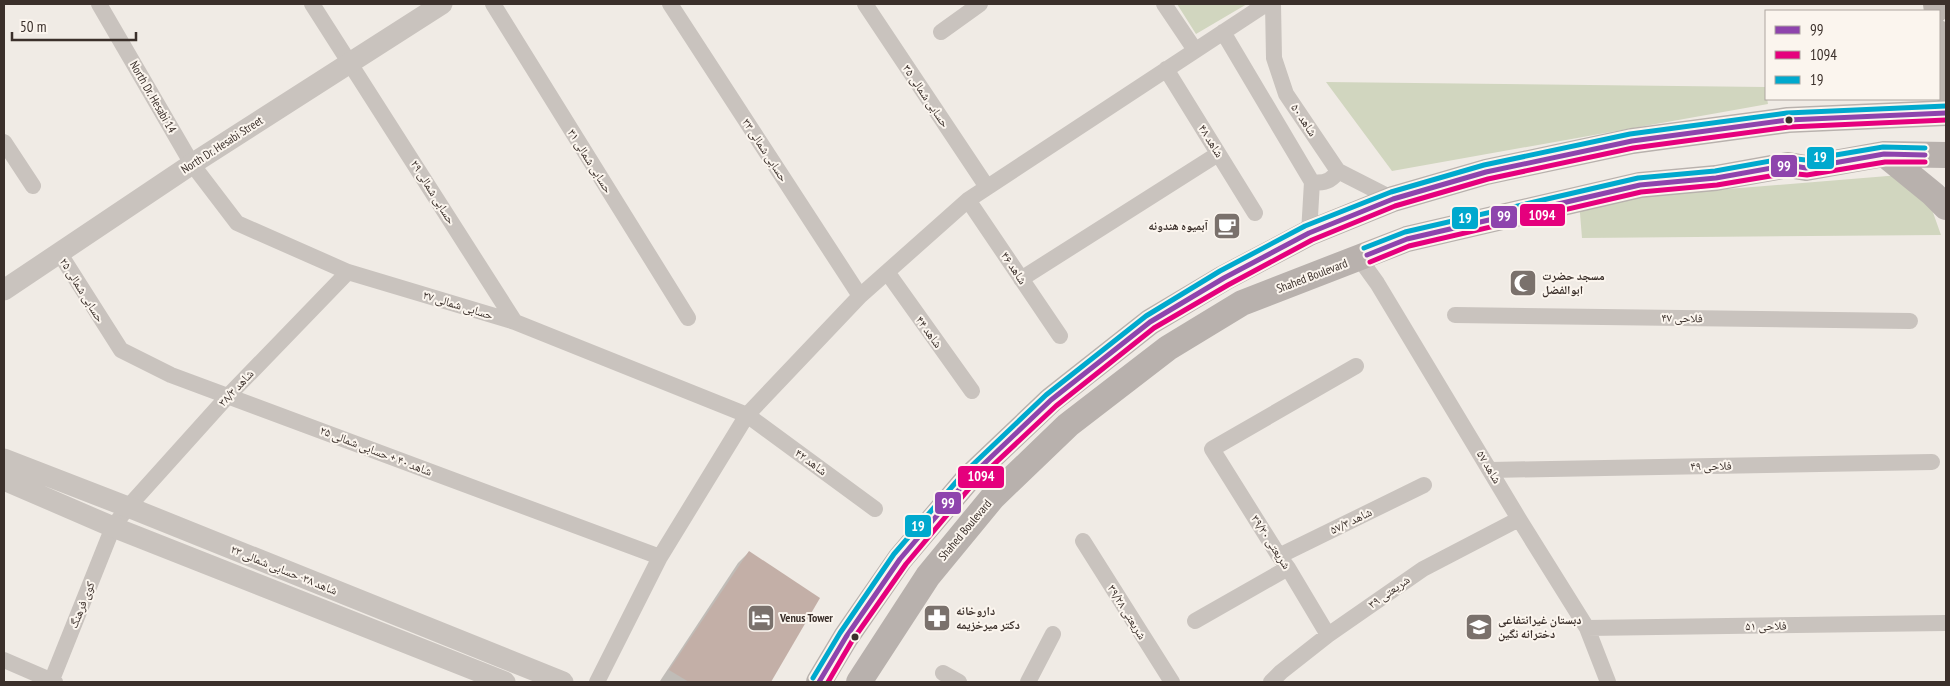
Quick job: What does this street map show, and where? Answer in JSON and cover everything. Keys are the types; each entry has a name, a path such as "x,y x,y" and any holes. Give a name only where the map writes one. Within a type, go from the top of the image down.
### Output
{"main road":[{"path":"1940,41 1946,92"},
{"path":"819,682 846,637 900,559 968,479 1051,400 1150,322 1224,278 1309,233 1393,199 1486,172 1632,141 1788,120 1946,113"},
{"path":"1884,154 1946,207"},
{"name":"Shahed Boulevard","path":"859,682 928,576 993,497 1068,425 1168,348 1242,303 1408,239 1640,184 1716,178 1788,165 1806,168 1884,154 1946,155"}],"street":[{"name":"North Dr. Hesabi 14","path":"99,4 192,164"},
{"name":"حسابی شمالی ۲۹","path":"312,4 515,322"},
{"name":"North Dr. Hesabi Street","path":"4,290 192,164 442,4"},
{"name":"حسابی شمالی ۳۱","path":"492,4 688,318"},
{"name":"حسابی شمالی ۳۳","path":"670,4 860,296"},
{"name":"حسابی شمالی ۳۵","path":"865,4 987,187"},
{"path":"941,32 980,4"},
{"path":"1164,4 1195,50"},
{"path":"597,682 660,557 747,415 860,296 968,200 1266,4"},
{"name":"شاهد ۵۰","path":"1273,4 1274,58 1286,94 1338,171 1393,199"},
{"name":"شاهد ۵۰","path":"1223,32 1312,182"},
{"name":"شاهد ۴۸","path":"1166,69 1255,214"},
{"path":"4,142 33,186"},
{"path":"1022,279 1218,154"},
{"name":"حسابی شمالی ۲۷","path":"192,164 237,223 348,272 515,322 747,415"},
{"path":"1309,233 1312,182 1330,180 1338,171"},
{"name":"شاهد ۴۶","path":"968,200 1060,336"},
{"name":"حسابی شمالی ۲۵","path":"60,254 105,326"},
{"name":"شاهد ۵۷","path":"1359,258 1377,283 1587,628 1608,682"},
{"name":"شاهد ۳۸/۳","path":"113,527 128,507 228,396 348,272"},
{"name":"شاهد ۴۴","path":"887,272 972,392"},
{"name":"فلاحی ۴۷","path":"1455,315 1910,321"},
{"name":"شاهد ۴۰ + حسابی شمالی ۲۵","path":"105,326 121,350 171,375 660,557"},
{"name":"شریعتی ۳۹/۳۰","path":"1328,635 1212,449 1356,366"},
{"name":"شاهد ۴۲","path":"747,415 875,509"},
{"name":"شاهد ۳۸- حسابی شمالی ۲۳","path":"4,459 563,682"},
{"name":"فلاحی ۴۹","path":"1491,470 1932,462"},
{"name":"شاهد ۳۸- حسابی شمالی ۲۳","path":"4,480 113,527 505,682"},
{"name":"شاهد ۵۷/۳","path":"1195,621 1284,562 1424,485"},
{"name":"شریعتی ۳۹","path":"1271,682 1328,635 1423,569 1519,519"},
{"name":"کوی فرهنگ","path":"52,682 113,527"},
{"name":"شریعتی ۳۹/۲۸","path":"1083,541 1172,682"},
{"name":"فلاحی ۵۱","path":"1587,628 1944,624"},
{"path":"1028,682 1053,634"},
{"path":"4,660 52,682"},
{"path":"943,673 959,682"}],"green space":[{"path":"1177,4 1247,4 1196,34"},
{"path":"1326,82 1765,87 1765,100 1767,100 1768,104 1392,171"},
{"path":"1900,175 1925,190 1941,235 1582,238 1579,201"}],"building":[{"path":"749,551 820,598 771,682 689,682 669,670"}],"transit line":[{"name":"19","path":"813,678 840,633 894,554 963,474 1046,395 1146,316 1220,271 1305,226 1391,192 1484,165 1630,134 1787,113 1946,106"},
{"name":"99","path":"819,682 846,637 900,559 968,479 1051,400 1150,322 1224,278 1309,233 1393,199 1486,172 1632,141 1788,120 1946,113"},
{"name":"1094","path":"828,682 852,641 906,564 973,484 1056,406 1154,328 1228,285 1312,240 1395,206 1488,179 1633,148 1789,127 1946,120"},
{"name":"19","path":"1364,248 1405,232 1638,178 1715,171 1787,158 1806,160 1883,147 1925,148"},
{"name":"99","path":"1367,255 1407,239 1640,185 1716,178 1788,165 1806,168 1884,154 1925,155"},
{"name":"1094","path":"1370,262 1409,246 1641,192 1717,185 1788,173 1807,175 1885,162 1925,162"}],"place":[{"name":"آبمیوه هندونه","path":"1227,226"},
{"name":"مسجد حضرت ابوالفضل","path":"1523,283"},
{"name":"Venus Tower","path":"761,618"},
{"name":"داروخانه دکتر میرخزیمه","path":"937,618"},
{"name":"دبستان غیرانتفاعی دخترانه نگین","path":"1479,627"}]}
